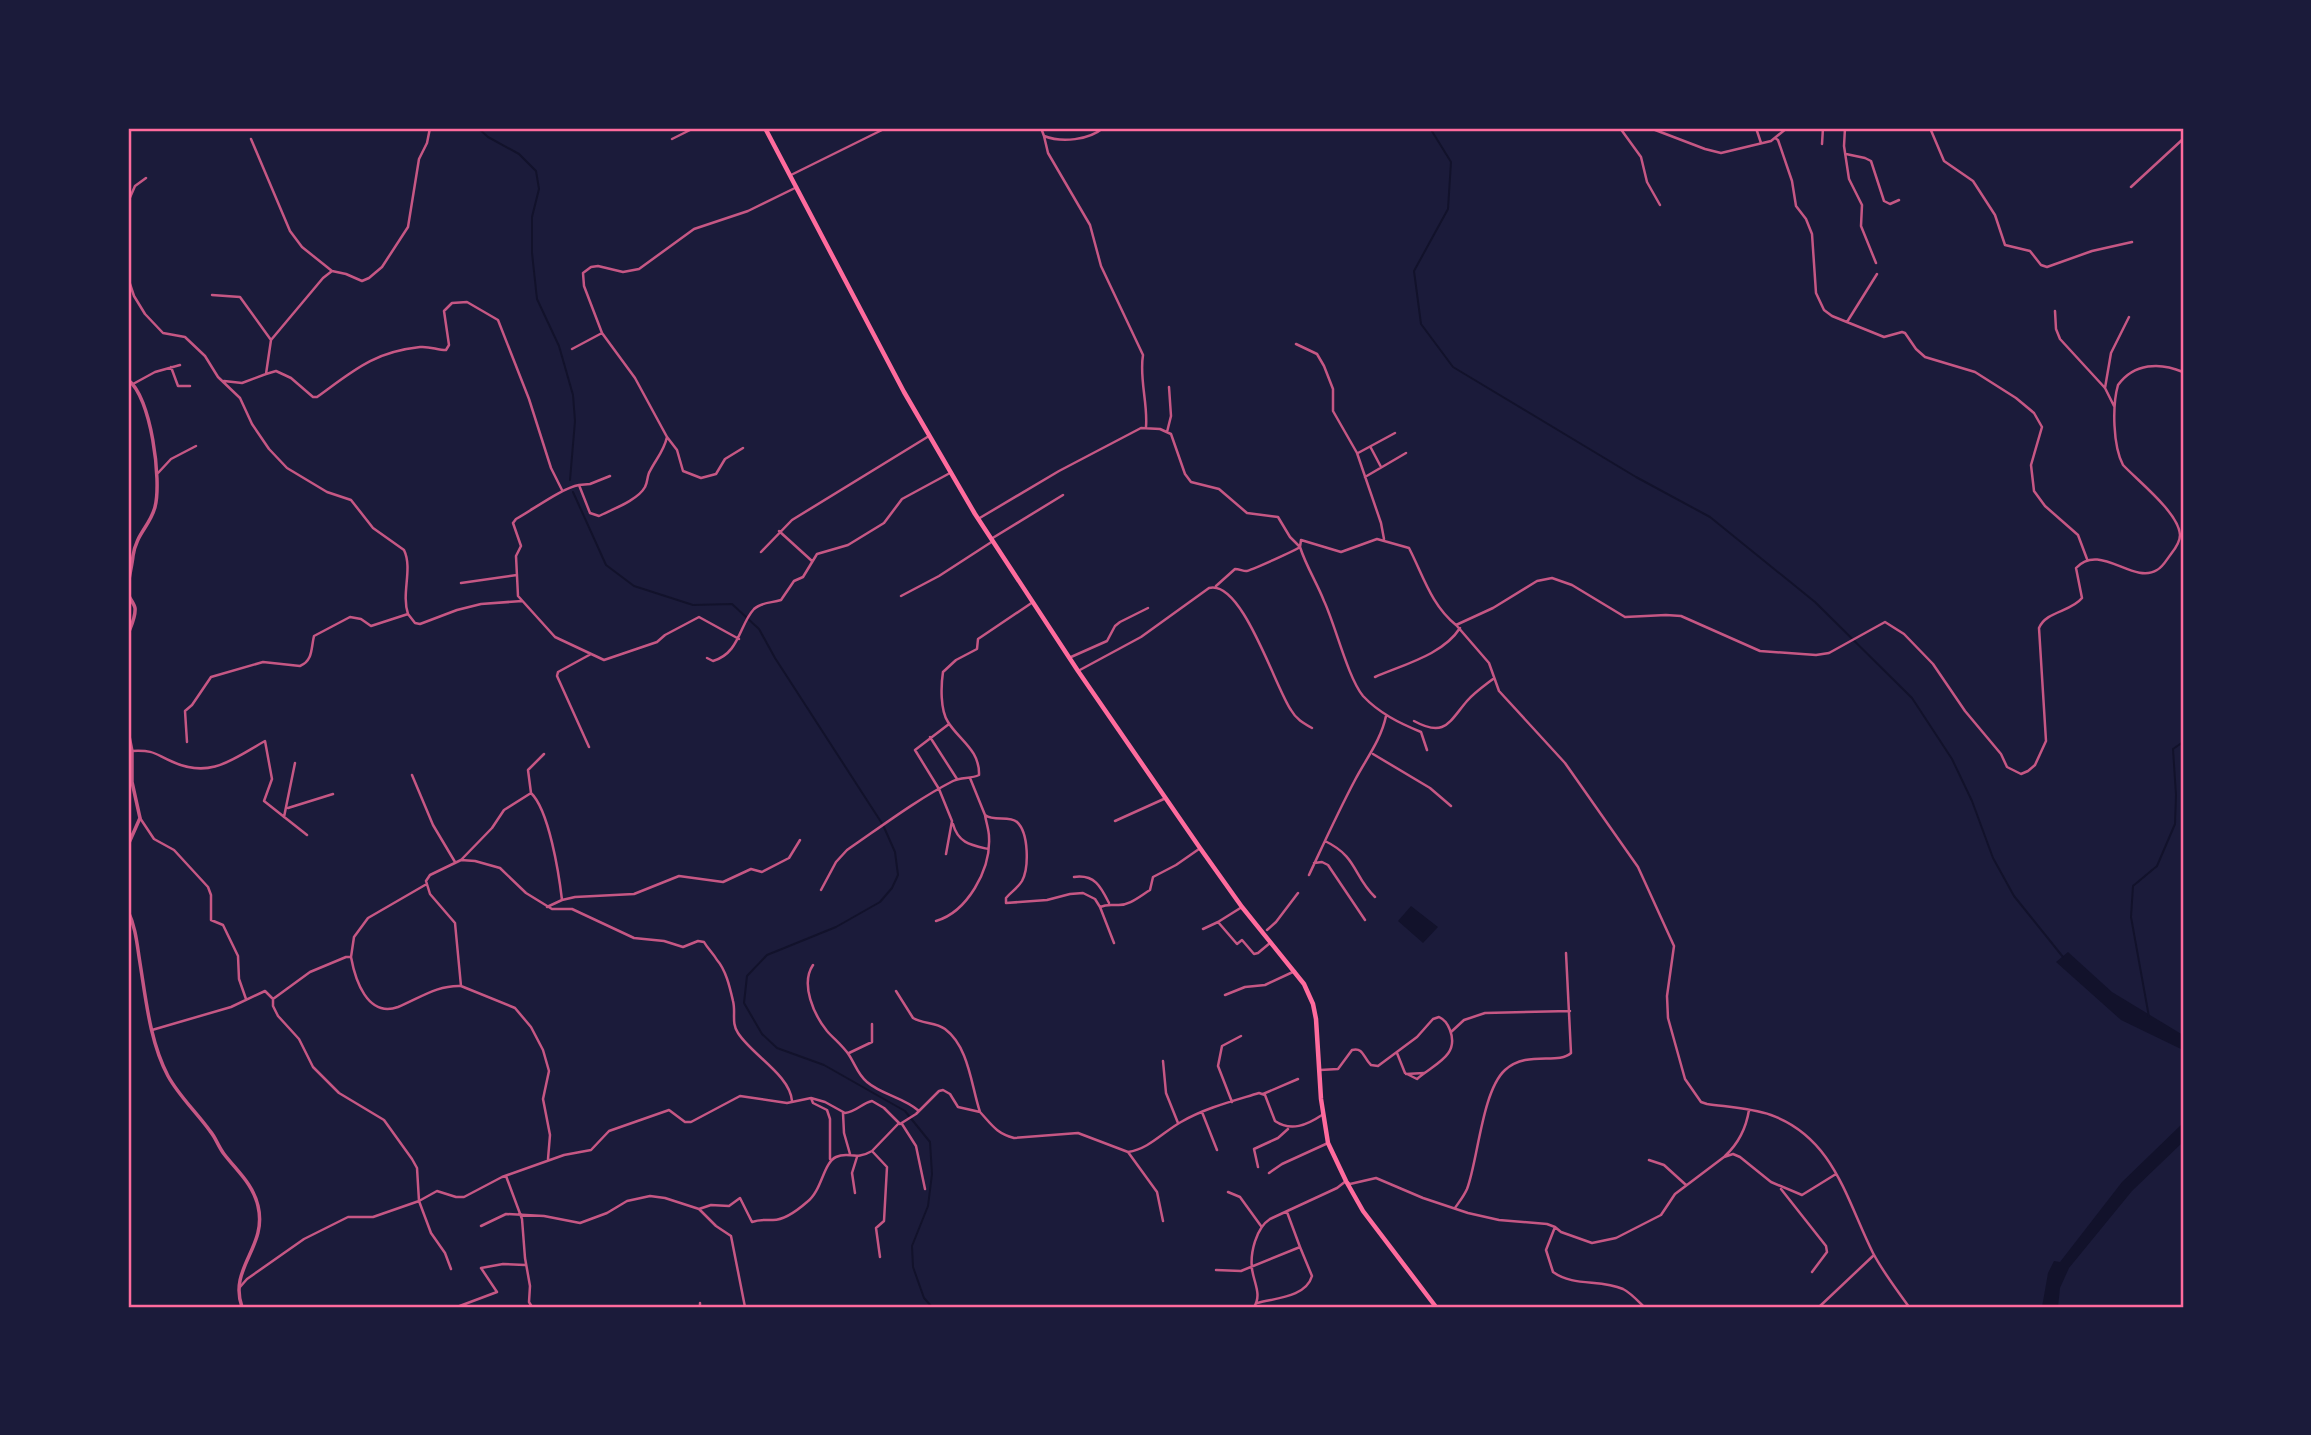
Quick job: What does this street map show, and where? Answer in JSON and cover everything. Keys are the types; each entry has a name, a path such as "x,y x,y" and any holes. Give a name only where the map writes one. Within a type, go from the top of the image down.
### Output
{"highway":[{"path":"765,128 929,436 978,519 1069,659 1200,848 1242,907 1295,971 1309,994 1315,1012 1323,1115 1328,1143 1363,1211 1436,1307"}],"street":[{"path":"251,139 290,231 302,247 332,271 362,281 382,267 408,227 419,159 427,143 430,128"},
{"path":"671,139 694,128"},
{"path":"791,175 886,128"},
{"path":"1041,128 1048,153 1090,225 1101,266 1143,355 1141,368 1146,401 1146,427"},
{"path":"1044,136 1054,139 1082,138 1103,128"},
{"path":"1620,128 1641,157 1647,183 1660,205"},
{"path":"1650,128 1717,153 1761,143 1775,138 1787,128"},
{"path":"1756,128 1761,143"},
{"path":"1822,144 1823,128"},
{"path":"1845,128 1846,154 1852,186 1863,205 1861,226 1876,263"},
{"path":"1930,128 1944,161 1973,181 1994,215 2005,245 2030,251 2041,265 2047,267 2085,253 2132,242"},
{"path":"1775,138 1784,155 1796,206 1807,219 1812,234 1817,298 1827,313 1884,337 1905,333 1925,357 1975,372 2034,413 2042,427 2031,465 2034,491 2042,503 2078,535 2087,560"},
{"path":"2131,187 2183,139"},
{"path":"1846,154 1871,161 1884,201 1890,204 1899,200"},
{"path":"128,202 135,186 146,178"},
{"path":"743,448 725,459 716,474 701,478 683,471 677,450 635,378 602,333 584,286 583,273 598,266 623,272 639,269 694,229 748,211 797,187"},
{"path":"265,374 271,340 323,278 332,271"},
{"path":"1847,322 1877,274"},
{"path":"128,278 134,296 145,314 163,333 175,337 180,335 205,356 222,381 240,398 252,424 269,449 287,468 327,492 351,500 373,528 404,550 407,561 404,598 408,614 415,623 420,624 481,604 522,601"},
{"path":"212,295 243,299 271,340"},
{"path":"222,381 242,383 276,370 313,397 317,397 362,364 394,351 421,347 446,350 449,345 444,311 452,303 467,302 498,320 529,399 551,468 562,490"},
{"path":"2055,311 2060,339 2105,388 2116,408"},
{"path":"2105,388 2111,353 2129,317"},
{"path":"572,349 602,333"},
{"path":"1296,344 1317,354 1333,389 1333,411 1357,453 1384,539"},
{"path":"133,384 155,372 180,365"},
{"path":"1456,625 1493,608 1537,581 1552,578 1572,585 1625,617 1681,616 1760,651 1816,655 1829,653 1885,622 1912,642 1933,664 1965,711 2001,754 2010,770 2017,774 2025,773 2038,760 2046,741 2043,663 2038,633 2040,624 2080,600 2082,591 2076,568 2087,560 2103,560 2150,573 2160,568 2180,539 2178,528 2170,514 2123,465 2115,440 2118,385 2135,370 2159,366 2183,372"},
{"path":"171,367 178,386 190,386"},
{"path":"128,380 139,395 158,462 155,475 155,508 135,546 128,591 135,610 128,634"},
{"path":"1167,432 1171,415 1169,387"},
{"path":"978,519 1059,471 1146,427 1171,434 1185,474 1191,482 1219,489 1247,513 1278,517 1290,537 1300,547 1324,599 1358,688 1367,700 1386,716 1396,719 1402,726 1421,732 1427,750"},
{"path":"1357,453 1395,433"},
{"path":"761,552 779,531 804,512 929,436"},
{"path":"578,485 590,513 599,516 637,495 644,488 650,471 662,454 667,437"},
{"path":"155,475 171,460 195,446"},
{"path":"1371,447 1381,467"},
{"path":"1365,477 1406,453"},
{"path":"707,658 713,661 720,659 739,639 752,612 761,604 780,600 794,581 803,577 817,554 848,545 884,523 902,499 950,473"},
{"path":"610,476 590,484 567,487 514,520 513,525 521,546 516,556 517,594 522,601 551,634 604,660 657,642 699,617 739,639"},
{"path":"901,596 939,576 1063,495"},
{"path":"779,531 812,561"},
{"path":"1300,547 1301,540 1341,552 1373,540 1384,539 1409,548 1430,592 1447,617 1460,628 1489,663 1493,679 1512,707 1545,740 1578,780 1634,861 1649,889 1674,946 1667,996 1668,1018 1685,1079 1701,1102 1772,1116 1810,1138 1823,1151 1849,1197 1874,1255 1909,1307"},
{"path":"1078,671 1141,637 1209,587 1216,586 1235,569 1249,571 1300,547"},
{"path":"461,583 518,575"},
{"path":"1216,586 1226,591 1238,606 1291,711 1302,723 1312,728"},
{"path":"821,890 844,852 874,830 957,779 979,775 976,758 964,740 948,724 943,704 944,670 976,649 978,639 1033,602"},
{"path":"1069,659 1107,642 1115,626 1148,608"},
{"path":"187,742 185,711 214,674 263,662 300,666 310,659 314,636 350,617 361,619 371,626 408,614"},
{"path":"1375,677 1437,649 1460,628"},
{"path":"589,747 557,676 558,672 591,654"},
{"path":"1414,721 1434,729 1446,726 1470,698 1493,679"},
{"path":"1309,875 1353,782 1372,753 1386,716"},
{"path":"948,724 915,751 939,789 956,834 963,842 988,849"},
{"path":"128,731 132,751 131,777 140,818 154,839 174,850 208,887 211,895 211,920 222,925 239,956 239,979 246,999"},
{"path":"930,737 957,779"},
{"path":"132,751 151,750 187,768 206,770 219,766 265,741 272,779 264,801 307,835"},
{"path":"1372,753 1430,788 1451,806"},
{"path":"544,754 528,770 531,793 545,820 558,865 562,900"},
{"path":"285,817 295,763"},
{"path":"412,775 433,825 455,862"},
{"path":"936,921 948,917 968,897 985,864 989,836 985,815 970,778"},
{"path":"461,860 492,828 504,810 531,793"},
{"path":"288,807 333,794"},
{"path":"1115,821 1166,798"},
{"path":"985,815 990,818 1014,820 1019,824 1027,846 1024,877 1006,898 1006,903 1047,900 1083,893 1095,899 1100,907 1114,943"},
{"path":"128,845 140,818"},
{"path":"946,854 953,821"},
{"path":"547,907 562,900 584,896 634,894 680,876 716,882 728,881 751,869 762,872 789,858 800,840"},
{"path":"1325,841 1349,858 1364,886 1375,897"},
{"path":"1100,907 1109,903 1129,903 1140,897 1150,890 1153,877 1176,866 1200,848"},
{"path":"461,986 455,923 425,885 430,875 461,860 503,869 526,893 547,907 580,912 634,939 682,947 698,941 704,942 723,970 735,1007 734,1024 737,1033 786,1083 792,1102"},
{"path":"1314,863 1322,862 1328,865 1365,920"},
{"path":"1074,877 1095,880 1109,903"},
{"path":"425,885 368,918 354,937 351,957 359,987 366,998 388,1008 398,1007 430,991 452,985 461,986 514,1008 531,1027 543,1050 549,1071 543,1099 550,1135 548,1160"},
{"path":"1267,930 1298,892"},
{"path":"1203,929 1242,907"},
{"path":"128,912 136,934 156,1049 169,1076 212,1133 217,1144 248,1181 256,1198 260,1229 256,1244 240,1274 238,1290 242,1307"},
{"path":"1218,922 1237,944 1242,940 1254,954 1271,942"},
{"path":"1455,1208 1466,1191 1481,1128 1501,1074 1524,1059 1570,1055 1572,1047 1566,953"},
{"path":"273,999 315,970 344,957 351,957"},
{"path":"813,965 808,980 814,1007 827,1031 849,1053 866,1082 908,1101 918,1112"},
{"path":"1225,995 1245,987 1265,985 1295,971"},
{"path":"152,1030 231,1007 265,991 273,999 278,1016 299,1039 313,1067 339,1093 375,1113 391,1126 416,1166 419,1201 431,1233 445,1253 451,1269"},
{"path":"896,991 913,1018 943,1028 956,1042 970,1074 980,1112 993,1128 1014,1138 1078,1133 1128,1152 1157,1192 1163,1221"},
{"path":"1451,1032 1464,1020 1485,1013 1570,1011"},
{"path":"1319,1070 1338,1069 1354,1049 1361,1050 1368,1062 1376,1067 1417,1037 1435,1017 1443,1018 1451,1032 1453,1043 1447,1057 1416,1079 1406,1074 1397,1053"},
{"path":"849,1053 872,1042 873,1024"},
{"path":"1232,1102 1218,1063 1222,1045 1241,1036"},
{"path":"1163,1061 1166,1093 1178,1123"},
{"path":"1406,1074 1424,1073"},
{"path":"1128,1152 1153,1142 1178,1123 1202,1112 1264,1094 1298,1079"},
{"path":"830,1161 836,1157 857,1157 872,1151 939,1091 950,1094 958,1107 980,1112"},
{"path":"1264,1094 1275,1121 1289,1127"},
{"path":"238,1290 247,1279 288,1250 332,1224 354,1215 373,1217 419,1201 437,1191 464,1197 490,1182 548,1160 591,1150 609,1131 666,1110 685,1122 691,1122 740,1096 775,1103 811,1098 825,1102 843,1113 851,1112 872,1101 902,1123 916,1146 925,1189"},
{"path":"699,1209 711,1205 729,1206 740,1198 752,1222 779,1219 814,1196 830,1161 830,1119 827,1110 813,1103 811,1098"},
{"path":"1254,1307 1258,1294 1252,1267 1253,1250 1261,1226 1270,1219 1338,1188 1346,1181 1350,1184 1377,1178 1423,1198 1455,1208 1485,1217 1547,1224 1592,1243 1616,1238 1661,1215 1675,1194 1735,1147 1749,1110"},
{"path":"1202,1112 1217,1150"},
{"path":"843,1113 844,1133 850,1155"},
{"path":"1258,1167 1254,1149 1278,1138 1289,1127 1311,1122 1323,1115"},
{"path":"1269,1173 1282,1164 1328,1143"},
{"path":"872,1151 887,1167 884,1221 876,1228 880,1257"},
{"path":"1724,1157 1735,1154 1767,1180 1802,1195 1836,1174"},
{"path":"855,1193 852,1173 857,1157"},
{"path":"1649,1160 1664,1165 1686,1185"},
{"path":"506,1177 521,1214 530,1286 529,1302 532,1307"},
{"path":"1779,1186 1826,1246 1826,1252 1812,1272"},
{"path":"1228,1192 1240,1197 1261,1226"},
{"path":"481,1226 499,1216 521,1214 580,1223 607,1213 627,1201 650,1196 699,1209 731,1236 745,1307"},
{"path":"1257,1303 1297,1293 1307,1286 1312,1276 1287,1212"},
{"path":"1555,1227 1546,1250 1553,1272 1575,1282 1603,1284 1621,1289 1644,1307"},
{"path":"1216,1270 1241,1271 1300,1247"},
{"path":"1818,1307 1874,1255"},
{"path":"457,1307 497,1292 481,1268 503,1264 526,1265"}],"shaded area":[{"path":"1411,906 1438,927 1423,943 1398,921"},
{"path":"2068,952 2112,992 2183,1035 2183,1050 2121,1020 2056,962"},
{"path":"2183,1123 2183,1142 2132,1191 2069,1268 2060,1288 2058,1307 2042,1307 2048,1273 2054,1261 2060,1262 2122,1182"}],"waterway":[{"path":"478,128 488,137 519,154 536,171 539,189 532,217 532,253 537,299 559,346 573,395 575,421 570,480"},
{"path":"1430,128 1451,162 1448,209 1414,271 1421,324 1453,367 1636,477 1710,517 1815,602 1912,698 1952,759 1972,801 1993,858 2014,896 2063,957"},
{"path":"573,492 606,565 634,586 693,605 732,604 759,629 883,825 895,852 898,875 892,888 880,902 836,927 767,955 747,976 744,1003 762,1034 777,1048 824,1065 905,1111 930,1142 932,1174 928,1206 912,1246 913,1267 924,1298 932,1307"},
{"path":"2149,1017 2131,917 2133,886 2157,866 2175,824 2173,749 2183,742"}]}
